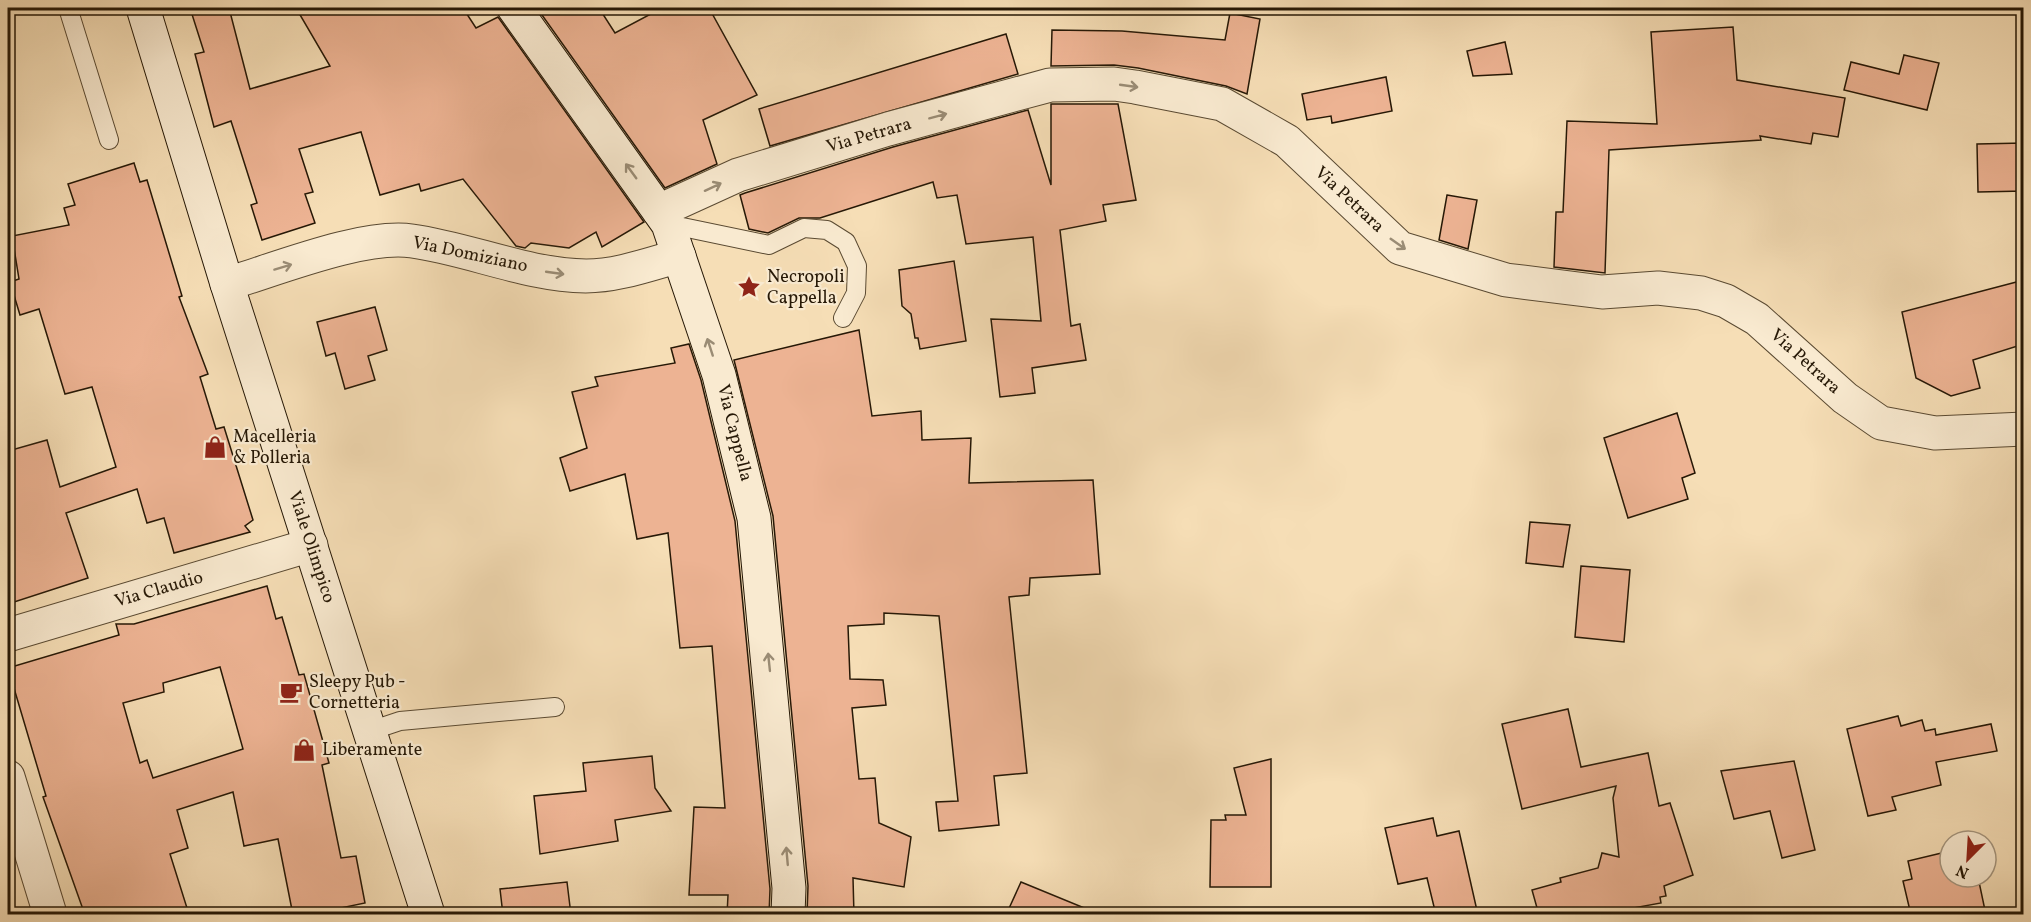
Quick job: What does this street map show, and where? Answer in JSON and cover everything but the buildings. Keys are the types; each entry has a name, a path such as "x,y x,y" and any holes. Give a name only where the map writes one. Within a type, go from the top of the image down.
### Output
{"street":[{"name":"Viale Olimpico","path":"143,8 227,284 428,915"},
{"name":"Via Cappella","path":"514,8 663,218 680,256 719,375 754,518 788,865 788,915"},
{"name":"Via Petrara","path":"663,218 738,175 888,129 1050,85 1114,84 1135,87 1222,104 1287,141 1400,248 1506,280 1602,292 1658,288 1701,293 1726,301 1757,319 1845,398 1881,423 1935,433 2024,429"},
{"name":"Via Domiziano","path":"227,284 364,242 411,240 555,274 588,276 680,256"},
{"name":"Via Claudio","path":"8,635 311,545"},
{"path":"8,777 50,915"}],"lane":[{"path":"68,8 109,140"},
{"path":"663,218 770,245 804,228 827,230 846,242 857,266 856,293 843,318"},
{"path":"370,731 400,721 555,707"}],"place":[{"name":"Necropoli Cappella","path":"749,287"},
{"name":"Macelleria & Polleria","path":"215,447"},
{"name":"Sleepy Pub - Cornetteria","path":"291,692"},
{"name":"Liberamente","path":"304,750"}]}
